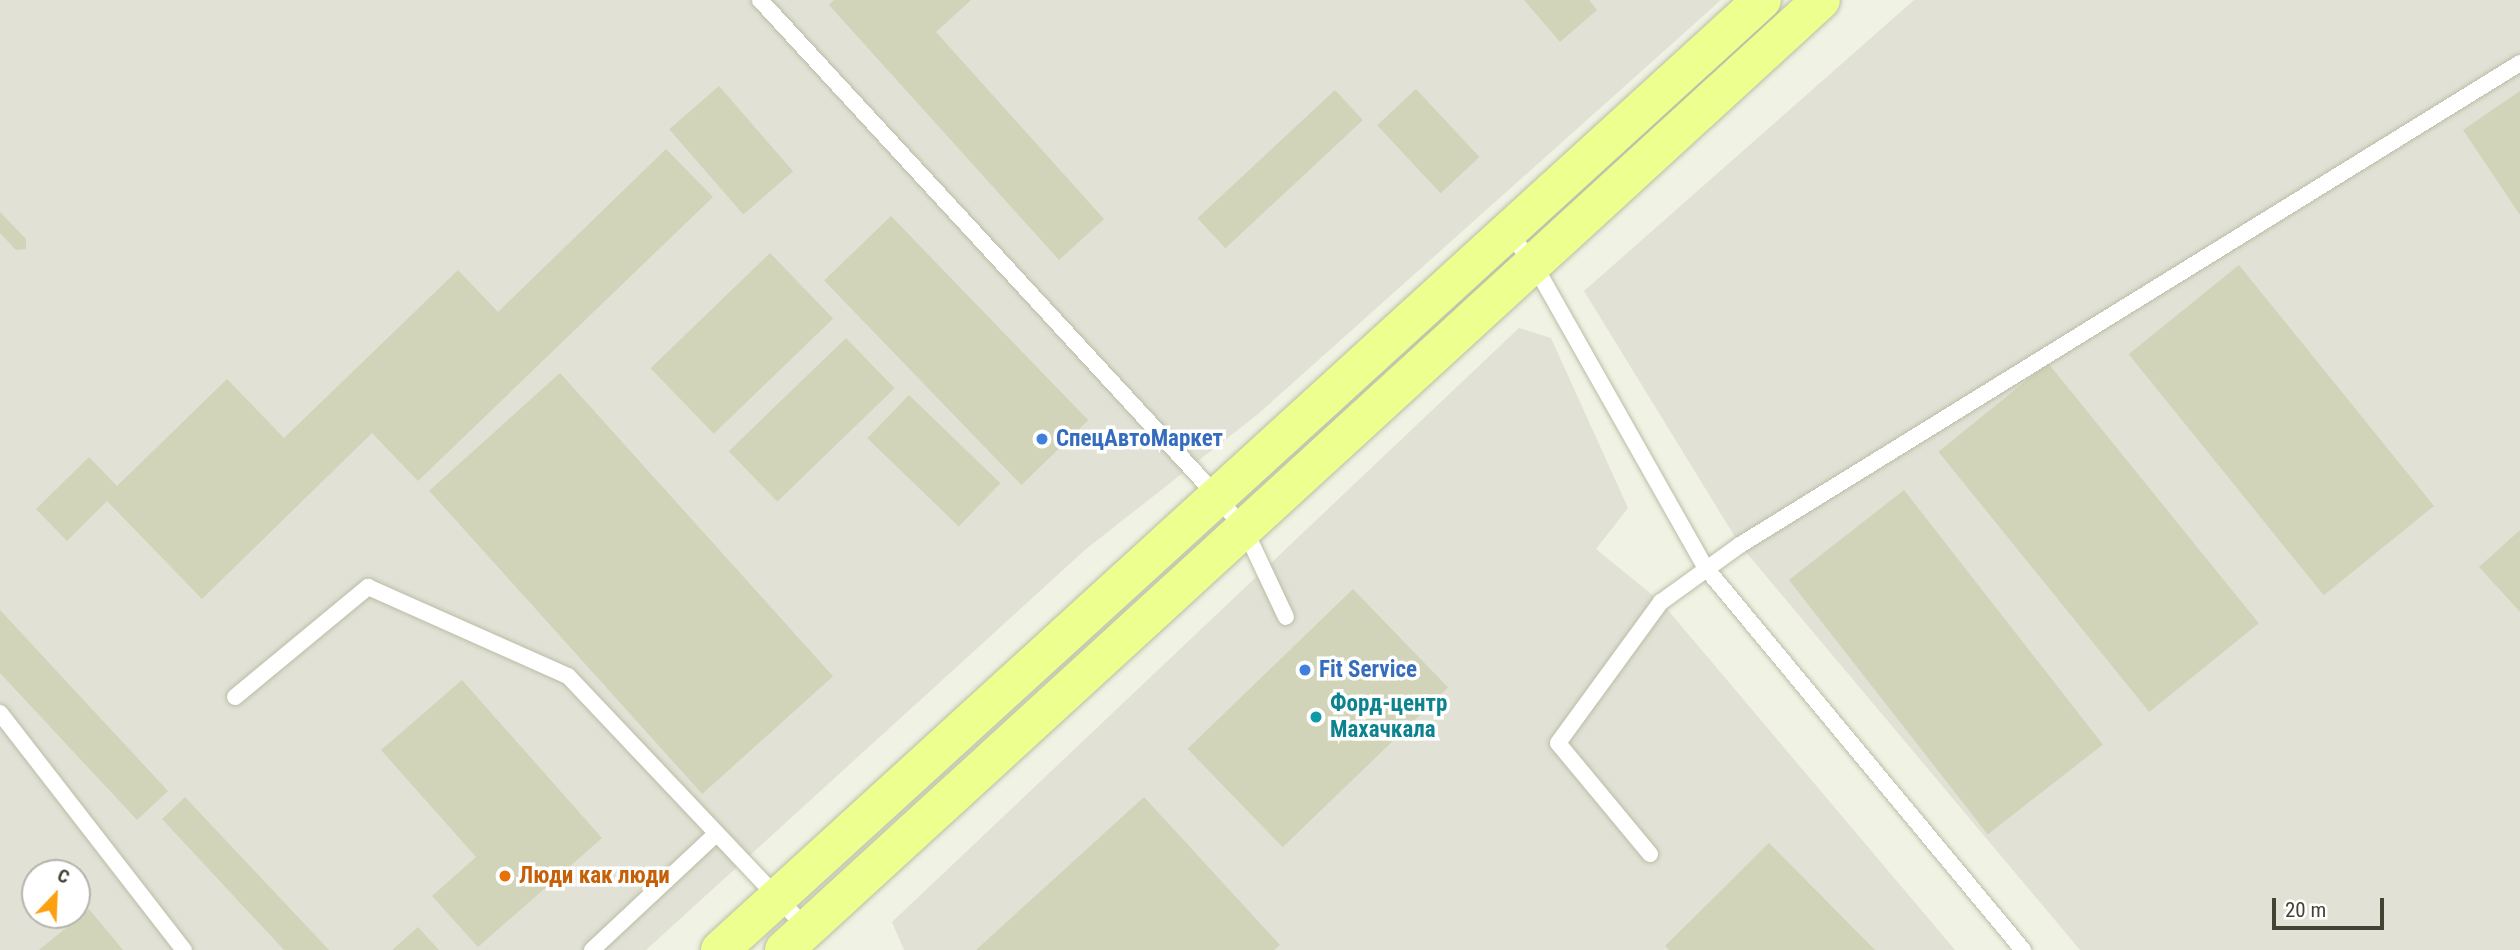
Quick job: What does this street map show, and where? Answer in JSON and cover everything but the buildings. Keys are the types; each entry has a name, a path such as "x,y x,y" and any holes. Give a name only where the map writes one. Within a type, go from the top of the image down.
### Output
{"main road":[{"path":"727,948 777,897 1215,494 1762,0"},
{"path":"796,940 1245,530 1532,261 1821,0"}],"lane":[{"path":"760,0 1215,494 1245,530 1286,617"},
{"path":"1650,854 1558,743 1661,602 1705,567 2520,63"},
{"path":"1506,230 1532,261 1705,567 2023,950"},
{"path":"234,697 368,587 568,676 777,897 796,940"},
{"path":"0,713 184,950"},
{"path":"592,950 716,834"}],"shaded area":[{"path":"0,0 1721,0 1258,414 1086,549 646,950 0,950"},
{"path":"1914,0 2520,0 2520,950 2080,950 1740,545 1584,291"},
{"path":"1519,328 1551,338 1628,508 1596,549 1661,602 1955,950 904,950 892,922"}],"place":[{"name":"СпецАвтоМаркет","path":"1042,439"},
{"name":"Fit Service","path":"1305,670"},
{"name":"Форд-центр Махачкала","path":"1316,717"},
{"name":"Люди как люди","path":"505,876"}]}
